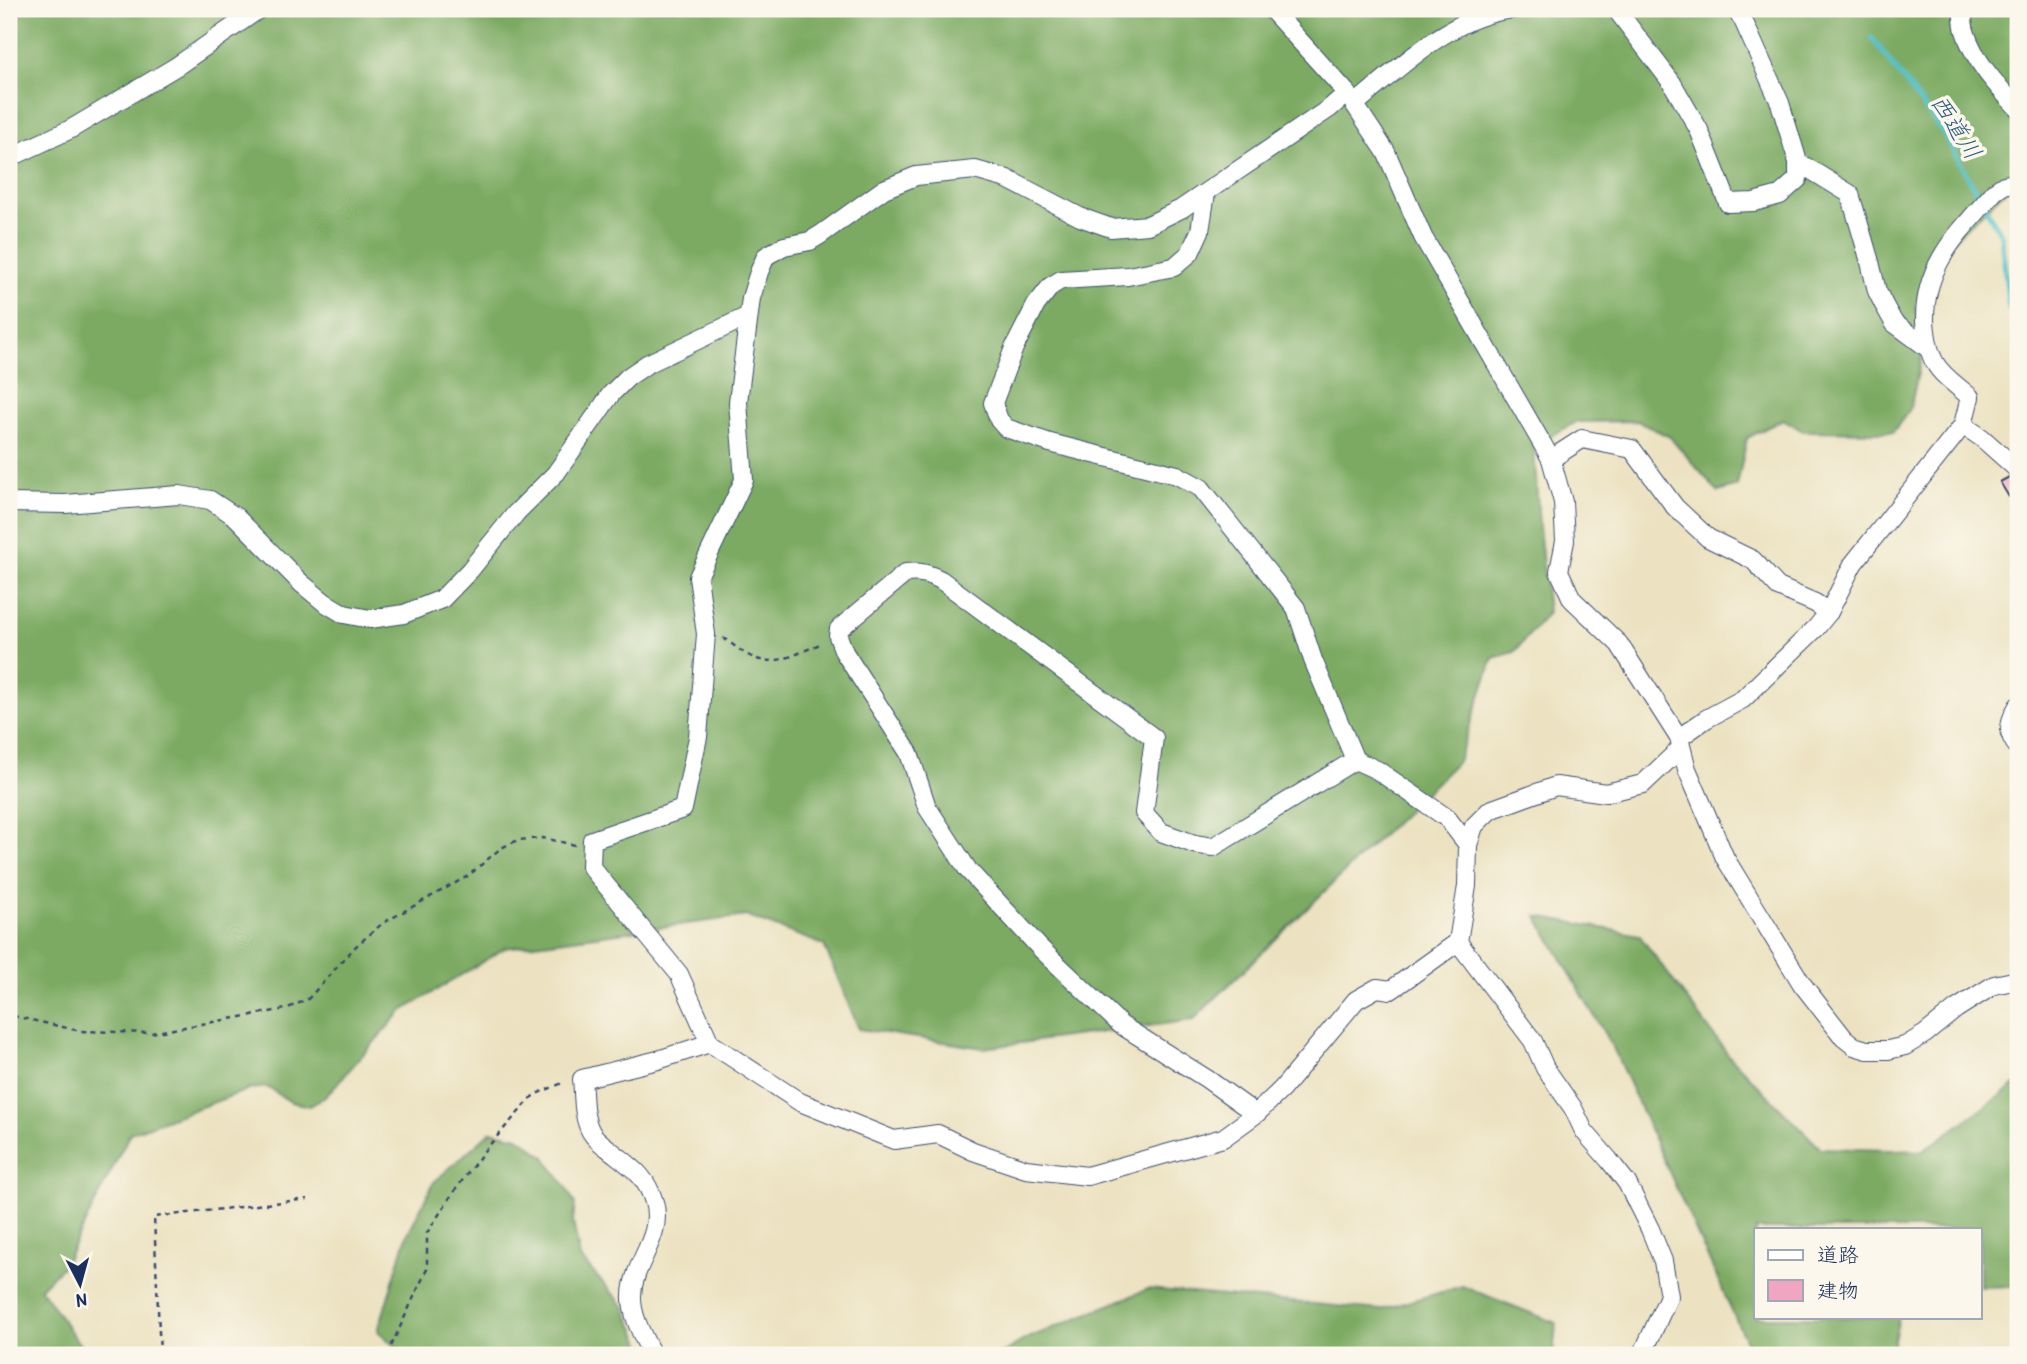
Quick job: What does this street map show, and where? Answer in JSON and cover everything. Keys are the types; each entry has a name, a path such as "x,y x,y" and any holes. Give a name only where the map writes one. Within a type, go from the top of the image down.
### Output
{"street":[{"path":"9,158 71,129 177,66 259,9"},
{"path":"1271,9 1351,98 1386,152 1423,237 1551,459 1563,502 1565,541 1559,571 1572,599 1619,644 1680,743 1687,769 1725,858 1802,984 1844,1038 1854,1046 1888,1050 1905,1046 1925,1034 1956,1009 1994,985 2018,980"},
{"path":"1458,942 1391,990 1377,988 1356,1000 1282,1089 1256,1114 1223,1138 1087,1176 1026,1169 973,1151 938,1134 894,1140 800,1102 709,1043 679,974 591,867 592,849 593,840 684,809 698,737 706,634 698,577 744,480 738,402 748,316 758,272 766,256 784,246 810,241 884,189 916,176 975,170 1007,179 1080,217 1111,228 1148,225 1206,193 1330,108 1351,98 1462,23 1496,11 1514,9"},
{"path":"1616,9 1672,82 1699,130 1728,203 1754,202 1780,195 1798,179 1798,162 1780,103 1744,20 1735,9"},
{"path":"1962,9 1965,31 1980,61 2018,108"},
{"path":"1798,162 1850,194 1877,291 1884,305 1894,323 1928,348"},
{"path":"1642,1355 1669,1296 1663,1261 1650,1229 1627,1184 1584,1131 1573,1108 1545,1068 1533,1041 1458,942 1466,886 1468,845 1474,826 1490,810 1556,786 1606,793 1643,784 1706,719 1742,699 1816,628 1829,612 1853,564 1963,425 1970,397 1936,366 1928,348 1925,303 1930,279 1943,253 1996,191 2004,185 2018,182"},
{"path":"1206,193 1200,231 1190,253 1174,267 1128,276 1061,280 1051,286 1036,305 1014,348 993,404 999,420 1006,428 1050,443 1177,475 1201,488 1296,608 1313,660 1354,760 1377,770 1447,818 1468,845"},
{"path":"9,503 65,504 178,495 210,500 236,517 300,583 324,602 345,614 370,619 404,614 442,599 470,570 516,513 556,473 611,394 628,377 647,364 748,316"},
{"path":"1963,425 2018,470"},
{"path":"1551,459 1582,439 1633,449 1675,507 1708,538 1753,560 1778,587 1829,612"},
{"path":"1256,1114 1207,1079 1121,1025 1040,947 968,870 927,807 909,753 844,652 838,636 839,629 906,573 926,573 942,580 1154,738 1144,813 1161,832 1194,844 1213,846 1354,760"},
{"path":"2018,706 2009,725 2013,741 2018,747"},
{"path":"652,1355 634,1316 631,1296 634,1281 655,1233 654,1202 643,1175 602,1144 592,1133 585,1118 582,1079 657,1060 709,1043"}],"path":[{"path":"706,634 714,633 751,657 770,662 838,636"},
{"path":"13,1016 81,1031 151,1033 286,1009 308,999 356,946 383,923 468,876 501,848 518,840 543,838 592,849"},
{"path":"387,1355 427,1269 427,1233 451,1196 484,1151 534,1096 565,1082 582,1079"},
{"path":"160,1355 154,1217 308,1199"}],"green space":[{"path":"9,9 2018,9 2018,178 1932,260 1916,308 1923,350 1910,409 1893,432 1803,431 1783,419 1747,438 1737,486 1718,492 1670,437 1638,421 1576,422 1534,446 1548,613 1514,652 1493,658 1458,761 1193,1020 983,1048 859,1029 824,945 746,916 505,948 401,1012 325,1097 310,1106 291,1102 267,1087 250,1089 130,1133 64,1265 40,1288 87,1355 9,1355"},
{"path":"1537,916 1639,935 1729,1056 1820,1148 1923,1151 2018,1083 2018,1286 1982,1287 1982,1228 1754,1228 1754,1318 1899,1318 1891,1355 1752,1355 1614,1050"},
{"path":"491,1131 518,1137 544,1156 566,1187 575,1204 573,1222 580,1258 624,1306 647,1355 405,1355 378,1331 407,1235 434,1182"},
{"path":"1462,1286 1556,1323 1553,1355 999,1355 1026,1339 1148,1289 1380,1310"}],"building":[{"path":"2011,476 2018,492 2009,497 2000,482"}],"waterway":[{"name":"西道川","path":"1872,38 1942,131 2001,235 2009,308 2018,320"}]}
